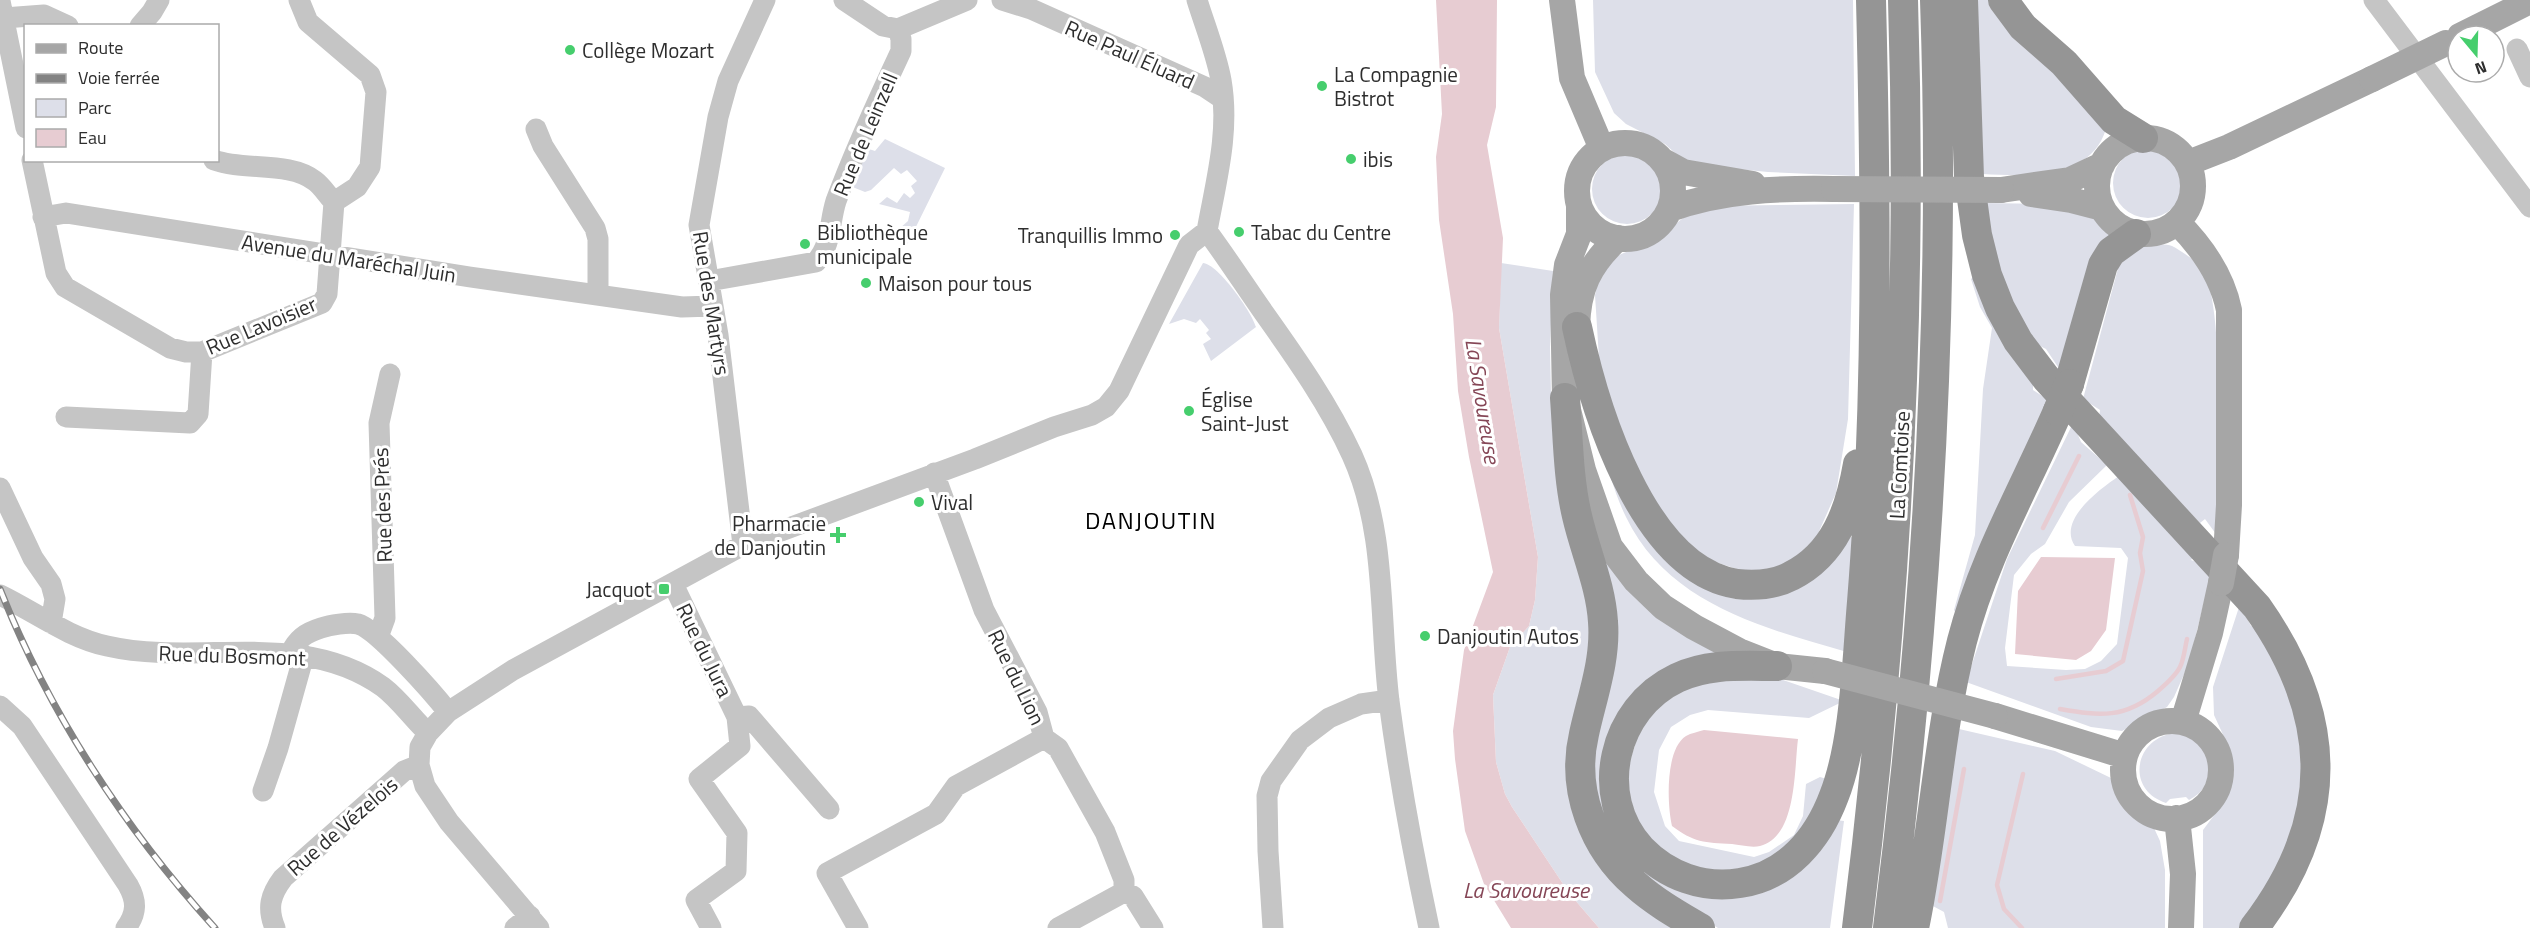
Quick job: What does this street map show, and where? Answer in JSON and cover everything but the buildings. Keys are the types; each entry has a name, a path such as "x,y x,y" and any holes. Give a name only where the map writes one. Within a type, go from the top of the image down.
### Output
{"highway":[{"path":"1777,666 1719,667 1686,675 1653,692 1638,707 1626,727 1619,742 1614,764 1614,783 1620,814 1628,832 1643,851 1674,874 1706,884 1728,885 1752,881 1774,872 1797,855 1812,839 1834,796 1846,751 1860,630 1871,481 1871,0"},
{"name":"La Comtoise","path":"1857,928 1880,742 1902,409 1907,162 1903,0"},
{"name":"La Comtoise","path":"1888,928 1909,750 1932,458 1938,236 1935,0"},
{"path":"1963,0 1972,210 1987,275 2000,308 2018,341 2046,378 2257,607 2282,645 2301,686 2308,708 2316,751 2311,813 2296,859 2286,880 2254,928"},
{"path":"2003,0 2023,27 2064,63 2114,120 2143,138"},
{"path":"1914,928 1952,689 1962,640 1978,589 1994,546 2064,397 2103,265 2115,249 2136,234"},
{"path":"1577,327 1592,388 1605,427 1634,489 1655,526 1676,552 1700,570 1722,581 1753,585 1779,581 1808,566 1828,545 1844,520 1852,494 1861,444 1872,336"},
{"path":"1565,398 1573,496 1604,626 1601,665 1580,754 1580,776 1586,809 1600,843 1620,871 1650,896 1700,928"}],"main road":[{"path":"1562,0 1572,78 1602,149"},
{"path":"2484,24 2530,1"},
{"path":"2188,163 2229,147 2446,43"},
{"path":"2143,138 2156,139 2180,152 2188,163 2193,182 2193,195 2186,213 2177,222 2158,233 2136,234 2120,227 2102,208 2097,186 2102,165 2110,153 2122,144 2143,138"},
{"path":"1825,671 1777,666 1739,651 1694,627 1664,607 1636,581 1610,547 1583,470 1565,398 1563,295 1567,265 1579,234 1579,177 1588,160 1602,149 1618,143 1635,144 1651,150 1663,161 1683,172 1786,188 2001,190 2071,200 2102,208"},
{"path":"1579,205 1590,223 1599,231 1618,238 1629,239 1649,232 1658,226 1670,209 1673,184 1663,161"},
{"path":"2001,190 2070,180 2102,165"},
{"path":"1670,209 1704,198 1786,188"},
{"path":"2177,222 2210,262 2223,286 2229,310 2229,505 2226,555 2210,633 2183,722"},
{"path":"1618,238 1597,259 1590,270 1581,293 1577,327 1581,390 1589,440 1605,499 1620,536 1635,558 1686,609 1731,633 1825,671 1995,716 2125,756"},
{"path":"2164,722 2183,722 2200,729 2213,742 2220,759 2221,777 2209,802 2195,813 2177,818 2156,816 2138,805 2131,797 2124,778 2125,756 2133,740 2147,728 2164,722"},
{"path":"2177,818 2183,874 2181,928"}],"street":[{"path":"142,24 159,0"},
{"path":"299,0 308,22 370,75 376,92 370,167 357,187 334,202"},
{"name":"Rue des Martyrs","path":"743,545 713,306 699,225 718,117 728,81 765,0"},
{"path":"844,0 883,26 898,29 967,0"},
{"name":"Rue Paul Éluard","path":"1002,0 1031,9 1205,87 1223,99"},
{"path":"528,924 449,822 425,786 418,765 420,747 428,733 448,712 513,670 743,545 1054,427 1092,415 1106,407 1119,391 1189,245 1207,231 1223,145 1223,99 1221,80 1197,0"},
{"path":"2374,0 2529,201"},
{"path":"24,119 2,10 44,15 64,24"},
{"name":"Rue de Leinzell","path":"709,281 816,262 824,253 835,205 868,123 901,51 898,29"},
{"path":"2517,49 2530,77"},
{"path":"536,129 543,146 595,228 598,239 598,295"},
{"path":"32,162 43,217"},
{"path":"219,162 227,165 291,170 315,180 334,202 330,255"},
{"name":"Avenue du Maréchal Juin","path":"43,217 66,213 598,295 682,307 713,306"},
{"name":"Rue Lavoisier","path":"43,217 56,273 65,287 170,348 186,352 202,352 322,303 327,294 330,255"},
{"path":"1207,231 1302,368 1353,456 1374,528 1389,700 1416,870 1429,928"},
{"path":"66,417 190,423 198,414 202,352"},
{"name":"Rue des Prés","path":"378,637 385,618 379,423 390,374"},
{"name":"Rue du Lion","path":"934,473 984,610 1037,712 1044,738 1058,748 1105,832 1124,880 1124,892"},
{"path":"0,488 33,558 51,584 55,599 51,623"},
{"name":"Rue du Jura","path":"673,584 737,717 740,746 699,779 737,832 736,871 696,900 711,928"},
{"name":"Rue du Bosmont","path":"0,595 51,623 107,646 139,652 225,651 297,655 350,668 392,694 428,733"},
{"path":"263,791 278,748 302,636 326,627 358,624 378,637 448,712"},
{"path":"1273,928 1267,796 1271,781 1300,740 1329,718 1362,704 1389,700"},
{"path":"0,706 22,726 129,885 136,902 134,915 126,928"},
{"name":"Rue du Jura","path":"737,717 749,716 829,809"},
{"path":"858,928 827,873 936,814 956,786 1044,738"},
{"name":"Rue de Vézelois","path":"275,928 270,908 271,898 283,878 404,771 418,765"},
{"path":"1058,928 1124,892 1133,896 1153,928"}],"green space":[{"path":"1593,0 1853,0 1855,176 1768,172 1687,164 1665,144 1626,124 1614,113 1595,72"},
{"path":"1976,0 1995,0 2106,129 2098,146 2086,158 2071,167 2055,172 2018,175 1983,174"},
{"path":"885,139 945,168 907,245 890,237 908,221 910,212 879,204 887,197 897,203 904,193 910,198 915,193 911,186 917,181 907,170 901,174 894,168 871,190 865,192 850,186 866,148 875,151"},
{"path":"2148,148 2161,151 2173,158 2180,170 2183,183 2180,196 2173,208 2161,215 2148,218 2135,215 2123,208 2116,196 2113,183 2116,170 2123,158 2135,151"},
{"path":"1627,154 1640,157 1652,164 1659,176 1662,189 1659,202 1652,214 1640,221 1627,224 1614,221 1602,214 1595,202 1592,189 1595,176 1602,164 1614,157"},
{"path":"1983,203 2056,204 2091,210 2114,233 2062,373 2046,349 2034,343 2009,300 1990,248"},
{"path":"1854,204 1848,419 1836,493 1813,545 1780,567 1746,572 1694,555 1650,495 1611,414 1599,358 1595,295 1599,279 1610,262 1619,255 1655,240 1692,211 1707,206"},
{"path":"2149,243 2172,246 2188,256 2202,268 2210,287 2218,354 2216,534 2205,519 2200,523 2099,419 2100,410 2083,399 2120,261 2138,246"},
{"path":"1203,263 1217,271 1234,290 1256,327 1211,361 1203,344 1211,339 1206,333 1209,330 1200,319 1196,323 1184,319 1169,324"},
{"path":"1501,263 1553,271 1551,396 1591,621 1571,793 1682,928 1599,928 1569,893 1512,807 1505,794 1496,762 1493,695 1510,647 1529,626 1535,600 1538,557 1499,328"},
{"path":"1978,273 2033,377 2033,390 2050,401 1958,618 1954,610 1975,535 1983,389 1992,328 1980,307 1971,279"},
{"path":"2073,423 2081,442 2107,465 2069,502 2045,544 2031,554 2014,575 2005,648 2007,666 2085,669 2101,661 2117,644 2128,558 2121,548 2075,546 2071,536 2076,516 2083,506 2119,476 2196,554 2191,560 2209,567 2211,574 2189,663 2174,697 2167,707 2122,731 2091,727 1966,682 2007,559"},
{"path":"1601,447 1640,514 1738,594 1846,538 1859,536 1847,652 1783,633 1720,608 1692,591 1666,571 1644,547 1626,517"},
{"path":"1602,542 1732,655 1681,667 1607,788 1702,896 1836,820 1844,821 1830,928 1718,928 1665,896 1628,865 1594,797"},
{"path":"2240,604 2251,626 2262,628 2306,726 2299,828 2247,928 2203,928 2203,830 2227,798 2234,771 2231,752 2214,715 2213,687"},
{"path":"1777,678 1844,701 1809,718 1708,710 1690,715 1671,727 1659,750 1654,792 1665,826 1679,841 1754,857 1769,852 1794,835 1803,816 1806,784 1820,777 1830,780 1806,833 1772,862 1741,873 1688,868 1657,849 1636,818 1629,793 1628,767 1645,714 1678,689 1709,679"},
{"path":"1959,729 2055,751 2111,778 2127,805 2154,828 2160,841 2165,870 2165,928 1948,928 1944,912 1931,905"},
{"path":"2176,733 2198,743 2205,752 2210,772 2207,783 2189,800 2186,797 2170,799 2166,803 2153,796 2144,787 2140,776 2140,765 2144,753 2151,744 2162,737"}],"water":[{"name":"La Savoureuse","path":"1436,0 1497,0 1496,107 1487,145 1503,238 1499,328 1538,557 1535,600 1529,626 1510,647 1493,695 1496,762 1505,794 1512,807 1569,893 1599,928 1511,928 1484,884 1465,831 1453,731 1464,650 1493,572 1458,391 1453,314 1439,220 1436,157 1442,114"},
{"path":"2041,557 2115,558 2106,630 2091,651 2076,660 2015,654 2018,591"},
{"path":"1704,730 1798,739 1791,801 1781,830 1772,840 1753,847 1707,842 1686,835 1672,826 1669,778 1674,753 1686,736"}],"waterway":[{"path":"2043,528 2079,456"},
{"path":"2056,679 2106,671 2123,661 2143,571 2140,553 2143,537 2130,495"},
{"path":"2060,709 2100,714 2134,707 2158,691 2176,673 2180,667 2187,639"},
{"path":"1940,901 1964,769"},
{"path":"2022,928 2004,909 1997,885 2023,774"}],"railway":[{"path":"0,589 42,680 92,768 150,851 215,928"}],"place":[{"name":"Collège Mozart","path":"570,50"},
{"name":"La Compagnie Bistrot","path":"1322,86"},
{"name":"ibis","path":"1351,159"},
{"name":"Tabac du Centre","path":"1239,232"},
{"name":"Tranquillis Immo","path":"1175,235"},
{"name":"Bibliothèque municipale","path":"805,244"},
{"name":"Maison pour tous","path":"866,283"},
{"name":"Église Saint-Just","path":"1189,411"},
{"name":"Vival","path":"919,502"},
{"name":"Pharmacie de Danjoutin","path":"838,535"},
{"name":"Jacquot","path":"664,589"},
{"name":"Danjoutin Autos","path":"1425,636"}],"district":[{"name":"DANJOUTIN","path":"1151,520"}]}
